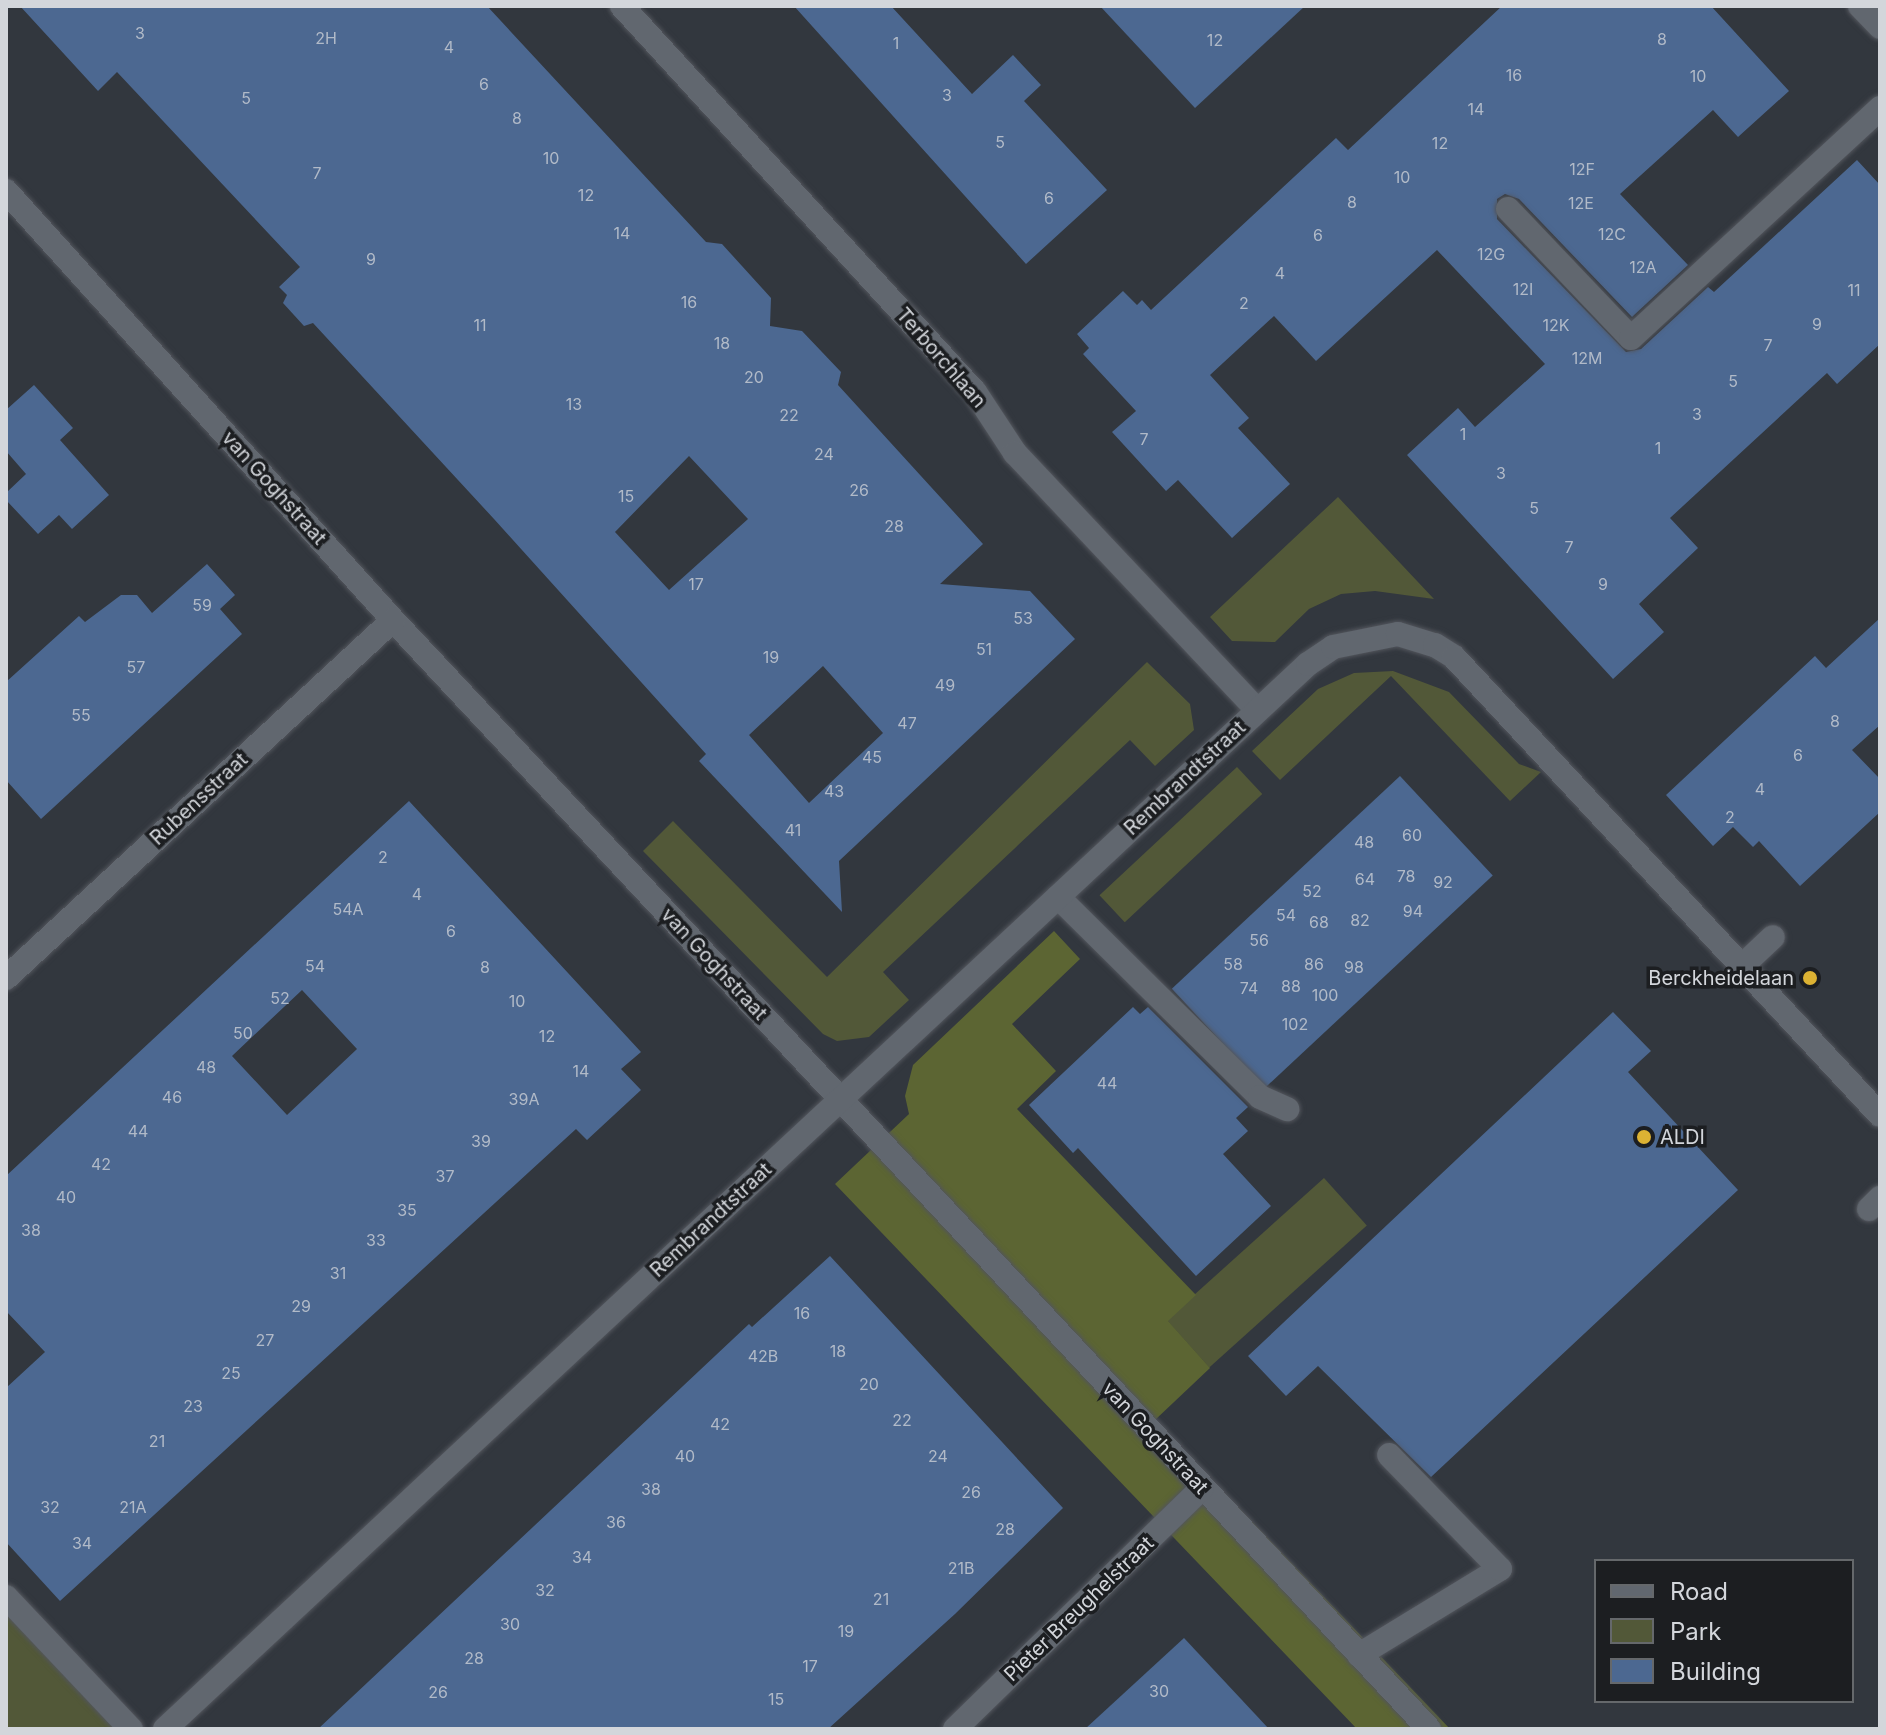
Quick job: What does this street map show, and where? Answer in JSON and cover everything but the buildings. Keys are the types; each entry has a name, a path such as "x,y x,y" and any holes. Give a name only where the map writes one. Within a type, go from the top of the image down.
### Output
{"street":[{"name":"Terborchlaan","path":"622,6 975,392 1015,453 1257,710"},
{"path":"1860,6 1880,27"},
{"path":"1508,209 1631,338 1880,108"},
{"name":"van Goghstraat","path":"6,191 393,620 1429,1729"},
{"name":"Rubensstraat","path":"6,978 393,620"},
{"path":"1257,710 1333,647 1398,634 1435,645 1454,657 1880,1115"},
{"name":"Rembrandtstraat","path":"165,1729 1257,710"},
{"path":"1058,897 1260,1097 1287,1109"},
{"path":"1742,966 1773,937"},
{"path":"1359,1655 1500,1569 1389,1455"},
{"name":"Pieter Breughelstraat","path":"955,1729 1202,1488"},
{"path":"6,1597 131,1729"}],"green space":[{"path":"1338,497 1434,599 1375,591 1341,594 1309,609 1275,642 1232,641 1210,617"},
{"path":"1147,662 1190,704 1194,730 1155,766 1130,740 883,972 909,1000 869,1037 837,1041 823,1034 643,851 673,821 827,977"},
{"path":"1393,671 1449,692 1519,764 1541,772 1510,801 1391,676 1280,780 1252,751 1318,689 1354,673"},
{"path":"1237,767 1262,794 1125,922 1100,895"},
{"path":"1054,931 1080,959 1012,1024 1056,1071 1017,1109 1196,1295 1168,1321 1210,1368 1155,1420 1450,1729 1357,1729 835,1184 909,1114 905,1096 913,1065"},
{"path":"1324,1178 1367,1226 1209,1367 1166,1320"},
{"path":"6,1611 115,1726 112,1729 6,1729"}],"place":[{"name":"Berckheidelaan","path":"1810,978"},
{"name":"ALDI","path":"1644,1137"}]}
